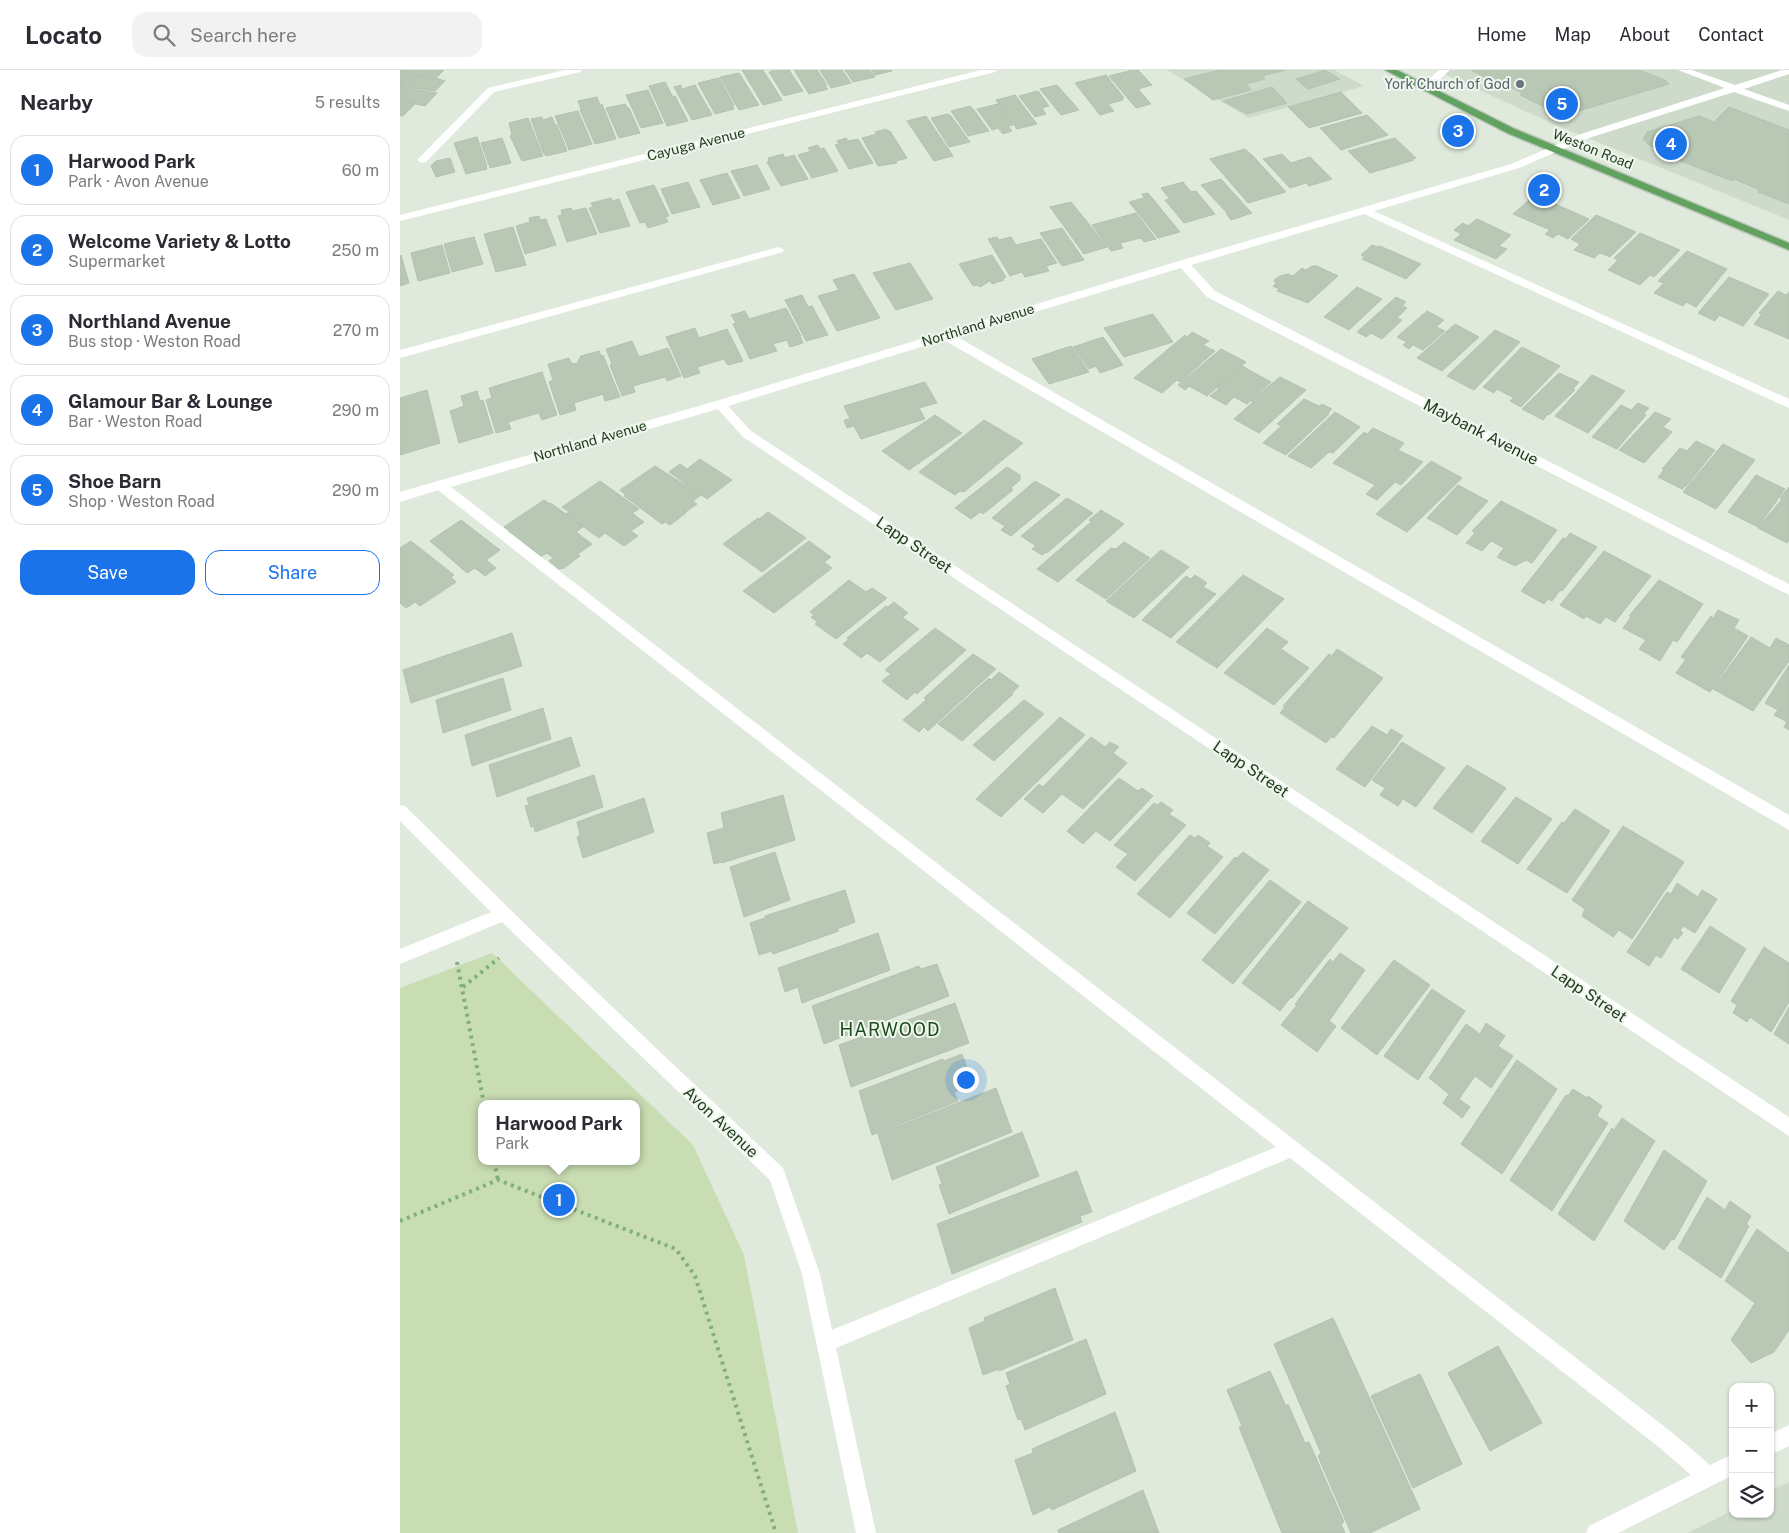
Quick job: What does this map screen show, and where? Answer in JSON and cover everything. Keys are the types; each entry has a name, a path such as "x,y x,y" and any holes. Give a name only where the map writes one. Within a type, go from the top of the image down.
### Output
{"main road":[{"name":"Weston Road","path":"1390,70 1555,150 1789,247"}],"street":[{"path":"422,160 491,90 577,70"},
{"name":"Cayuga Avenue","path":"400,218 992,70"},
{"path":"1424,88 1445,70"},
{"path":"1684,70 1789,108"},
{"name":"Northland Avenue","path":"400,497 720,404 1183,263 1514,166 1585,136 1789,72"},
{"path":"1364,210 1789,404"},
{"path":"400,354 779,250"},
{"name":"Maybank Avenue","path":"1183,263 1210,294 1789,590"},
{"path":"945,335 1789,823"},
{"name":"Lapp Street","path":"720,404 747,434 1789,1127"},
{"path":"440,485 1667,1441 1708,1476"},
{"name":"Avon Avenue","path":"400,811 504,914 777,1174 811,1274 866,1533"},
{"path":"400,957 504,914"},
{"path":"825,1343 1291,1149"},
{"path":"1774,1443 1789,1435"},
{"path":"1596,1533 1729,1466"}],"path":[{"path":"463,987 499,958"},
{"path":"456,961 463,987 483,1100"},
{"path":"495,1165 498,1180"},
{"path":"400,1221 498,1180 676,1249 696,1276 776,1533"}],"shaded area":[{"path":"1167,70 1334,70 1364,86 1249,118"},
{"path":"1436,70 1789,70 1789,220 1551,123"},
{"path":"1789,1482 1789,1533 1687,1533 1729,1512 1729,1518 1774,1518 1774,1489"}],"green space":[{"path":"492,953 693,1145 744,1255 798,1533 400,1533 400,988"}],"building":[{"path":"400,70 444,70 436,78 400,72"},
{"path":"742,70 763,70 782,100 763,105"},
{"path":"789,70 803,91 784,96 769,72"},
{"path":"794,70 817,70 828,89 809,94"},
{"path":"820,70 842,70 851,83 831,88"},
{"path":"845,70 870,70 875,77 853,82"},
{"path":"872,70 891,70 892,71 875,75"},
{"path":"1138,70 1152,85 1138,89 1151,104 1136,108 1109,76"},
{"path":"1220,70 1286,70 1262,76 1265,79 1246,84 1251,90 1213,100 1184,79"},
{"path":"1325,70 1340,79 1308,89 1296,79"},
{"path":"1471,70 1639,70 1665,80 1669,84 1575,112 1564,113 1552,111 1520,95 1523,93 1502,83 1500,85"},
{"path":"400,73 445,81 435,91 400,86"},
{"path":"739,73 759,105 739,110 720,77"},
{"path":"1106,75 1124,98 1123,100 1108,104 1114,111 1100,115 1075,83"},
{"path":"719,78 734,105 732,106 734,109 715,114 698,83"},
{"path":"665,82 673,97 675,96 688,121 667,126 649,86"},
{"path":"681,85 682,89 695,85 712,115 692,120 674,87"},
{"path":"1057,85 1079,110 1061,115 1040,89"},
{"path":"400,87 437,93 425,106 400,101"},
{"path":"1272,87 1287,103 1247,114 1223,101"},
{"path":"648,90 663,123 641,128 626,95"},
{"path":"1038,91 1049,106 1042,108 1046,114 1035,117 1019,96"},
{"path":"1341,92 1362,113 1309,128 1288,107"},
{"path":"1015,95 1037,124 1017,129 996,100"},
{"path":"597,97 600,105 602,104 616,139 595,144 578,101"},
{"path":"400,102 415,104 403,116 400,116"},
{"path":"625,104 629,108 640,133 619,138 606,108"},
{"path":"998,104 1013,125 1008,126 1012,131 1003,134 998,128 992,130 977,109"},
{"path":"970,106 989,131 968,136 951,111"},
{"path":"1729,107 1789,130 1789,204 1758,192 1760,190 1734,179 1732,181 1676,159 1678,157 1650,146 1643,139 1647,132 1699,116 1714,122"},
{"path":"578,111 592,144 569,150 555,116"},
{"path":"948,114 970,142 949,147 931,118"},
{"path":"1367,115 1388,135 1341,150 1320,128"},
{"path":"926,116 953,156 934,161 907,121"},
{"path":"542,117 543,120 552,117 567,151 546,156 543,152 531,119"},
{"path":"528,118 543,156 522,161 510,136 512,135 509,123"},
{"path":"886,129 890,131 907,158 896,161 897,163 878,166 862,138 877,134 875,132"},
{"path":"477,137 487,169 466,174 454,143"},
{"path":"502,138 511,163 490,168 481,143"},
{"path":"846,138 848,141 858,139 873,163 849,169 835,145 839,144 837,141"},
{"path":"1395,138 1416,158 1412,159 1414,160 1370,173 1348,151"},
{"path":"818,145 820,149 824,148 838,171 812,178 798,155 811,151 808,148"},
{"path":"1245,149 1286,192 1248,203 1210,159"},
{"path":"783,154 785,158 794,155 808,179 781,186 767,162 769,162 768,158"},
{"path":"1282,154 1291,163 1310,157 1332,179 1309,186 1306,183 1290,188 1263,159"},
{"path":"450,158 455,172 436,177 431,166 436,161"},
{"path":"757,165 770,189 744,196 731,171"},
{"path":"727,173 740,198 713,205 700,180"},
{"path":"1221,179 1252,213 1231,220 1227,213 1201,185"},
{"path":"688,182 700,207 672,214 661,189"},
{"path":"1183,182 1191,192 1196,191 1215,214 1184,223 1165,200 1170,199 1161,188"},
{"path":"654,185 669,216 665,217 668,222 648,228 645,222 640,223 626,192"},
{"path":"1148,193 1180,232 1158,238 1129,202 1144,198 1142,194"},
{"path":"1535,195 1589,219 1568,239 1558,234 1553,238 1545,234 1550,230 1513,214"},
{"path":"611,198 612,201 619,199 630,226 600,233 589,208 593,207 591,203"},
{"path":"1071,202 1107,247 1084,254 1050,207"},
{"path":"571,208 572,211 586,208 597,234 567,242 558,216 562,215 561,210"},
{"path":"1136,213 1156,239 1144,242 1141,238 1120,243 1123,248 1111,251 1092,225"},
{"path":"1596,215 1636,232 1610,257 1600,253 1594,258 1574,250 1580,244 1571,239"},
{"path":"539,216 540,220 546,219 556,245 525,254 516,226 530,222 529,218"},
{"path":"1477,219 1511,235 1499,246 1507,249 1496,259 1454,240 1461,234 1454,230 1463,223 1468,226"},
{"path":"513,227 526,265 496,272 484,234"},
{"path":"1062,228 1084,260 1062,266 1040,233"},
{"path":"1640,233 1680,250 1654,277 1650,275 1640,285 1608,270 1618,260 1614,258"},
{"path":"474,237 483,264 452,272 444,244"},
{"path":"997,237 999,240 1011,237 1016,245 1041,239 1057,263 1046,266 1049,271 1025,277 1022,272 1010,276 988,239"},
{"path":"442,245 450,273 418,281 411,253"},
{"path":"1372,245 1380,246 1421,264 1406,279 1362,259 1365,257 1361,255"},
{"path":"1687,251 1727,269 1696,307 1686,302 1683,306 1654,293 1664,283 1658,281"},
{"path":"992,255 1006,277 1003,278 1004,280 992,284 990,281 980,287 978,285 973,286 959,264"},
{"path":"400,256 409,283 400,286"},
{"path":"910,263 933,299 896,310 873,273"},
{"path":"1312,266 1317,266 1338,276 1308,303 1277,291 1279,289 1273,286 1276,284 1274,280 1280,276 1288,274 1293,276 1302,268 1306,270"},
{"path":"854,274 880,318 837,331 818,296 839,290 833,280"},
{"path":"1729,277 1769,294 1743,326 1719,315 1715,321 1698,313"},
{"path":"1357,287 1382,299 1349,330 1324,317"},
{"path":"1778,291 1786,295 1789,292 1789,339 1754,324 1762,314 1759,313"},
{"path":"802,295 808,307 812,306 828,335 806,341 785,300"},
{"path":"1396,297 1406,302 1402,306 1407,308 1397,318 1402,320 1382,339 1371,333 1366,337 1357,332"},
{"path":"786,308 803,343 790,347 787,340 773,344 777,351 750,359 733,324 736,323 731,315 745,311 749,319"},
{"path":"1427,311 1444,320 1436,327 1445,331 1423,350 1413,345 1409,349 1403,345 1407,342 1397,337"},
{"path":"1153,314 1173,342 1124,357 1104,328"},
{"path":"1455,324 1479,337 1442,371 1417,358"},
{"path":"695,328 699,338 727,329 743,361 728,365 724,359 697,367 700,373 684,378 666,337"},
{"path":"1495,330 1520,342 1474,390 1447,376"},
{"path":"1192,332 1209,341 1203,345 1215,351 1180,382 1177,380 1162,393 1134,378 1185,335 1187,337"},
{"path":"1103,337 1123,365 1100,373 1096,366 1089,369 1073,347"},
{"path":"632,341 639,357 668,348 681,376 667,381 665,377 633,386 635,392 622,396 606,349"},
{"path":"1071,346 1089,372 1049,384 1032,359"},
{"path":"1522,347 1560,366 1521,407 1510,401 1514,398 1497,389 1494,393 1483,387"},
{"path":"1221,349 1246,362 1207,396 1189,386 1185,390 1178,385"},
{"path":"599,351 601,356 603,355 620,397 605,401 603,394 574,403 576,410 560,415 549,382 553,380 548,364 569,358 571,363 574,364 577,363 581,356"},
{"path":"1242,366 1271,382 1247,404 1234,397 1226,405 1210,396 1219,389 1217,388"},
{"path":"542,372 557,415 542,420 539,413 508,422 511,429 496,433 486,400 492,398 489,388"},
{"path":"1559,373 1579,382 1573,389 1575,390 1543,420 1522,409"},
{"path":"1592,375 1625,391 1588,433 1555,416"},
{"path":"1280,377 1306,390 1259,433 1234,419 1253,402 1251,401"},
{"path":"925,382 937,403 919,408 925,419 861,439 854,426 847,428 844,420 850,419 844,406"},
{"path":"427,390 440,443 400,455 400,398"},
{"path":"477,391 480,401 483,400 493,433 459,443 450,411 464,406 461,396"},
{"path":"1304,399 1319,406 1322,404 1332,409 1286,455 1263,443 1281,426 1277,424"},
{"path":"1638,403 1649,408 1644,413 1646,415 1617,449 1592,437 1621,405 1631,410"},
{"path":"1335,412 1360,427 1333,453 1329,452 1311,468 1288,456"},
{"path":"1655,412 1671,419 1663,427 1672,432 1644,463 1619,450"},
{"path":"935,415 962,433 909,470 882,451"},
{"path":"984,420 1023,443 964,492 960,491 955,495 919,472"},
{"path":"1373,428 1404,443 1398,450 1423,462 1401,485 1395,482 1377,500 1366,494 1375,485 1333,463 1364,432 1367,434"},
{"path":"1696,441 1715,450 1688,484 1682,489 1658,477 1664,470 1662,469 1680,448 1687,451"},
{"path":"1723,444 1755,460 1716,509 1683,492"},
{"path":"700,459 732,480 707,499 669,472 680,464 687,469"},
{"path":"1431,461 1462,478 1407,532 1376,514"},
{"path":"655,466 701,495 693,501 697,504 686,512 682,509 686,513 670,525 665,522 662,524 624,496 626,495 620,490"},
{"path":"1007,467 1020,475 1020,480 1011,488 1013,490 983,514 980,512 971,519 955,508"},
{"path":"1756,475 1785,489 1758,527 1728,512"},
{"path":"600,481 639,509 632,513 644,522 631,531 638,536 624,546 605,533 599,538 566,514 569,512 562,507"},
{"path":"1035,481 1060,495 1011,536 1001,530 1005,526 992,518"},
{"path":"1458,485 1488,501 1457,535 1427,518"},
{"path":"1789,487 1789,540 1787,543 1758,528 1782,499 1780,498"},
{"path":"1067,498 1093,513 1047,553 1042,555 1032,549 1036,546 1021,536"},
{"path":"544,500 551,503 583,527 576,532 592,544 578,554 580,556 564,568 559,569 549,561 553,558 547,553 540,557 504,527"},
{"path":"1501,501 1557,530 1532,563 1526,560 1515,566 1497,557 1504,548 1491,541 1482,551 1466,543 1475,533 1472,531"},
{"path":"1101,510 1124,524 1058,582 1037,569 1091,522 1089,520"},
{"path":"768,512 806,538 762,572 723,544"},
{"path":"461,520 500,550 486,560 496,568 485,576 475,568 467,573 430,541"},
{"path":"1570,533 1597,547 1562,591 1560,590 1552,601 1548,599 1544,604 1521,591 1563,538 1566,539"},
{"path":"411,541 454,575 451,577 456,582 420,606 415,602 406,608 400,603 400,548"},
{"path":"809,541 831,557 824,562 832,568 774,613 743,591"},
{"path":"1124,542 1150,558 1106,599 1076,580 1111,548 1116,549"},
{"path":"1161,550 1189,567 1134,618 1106,601"},
{"path":"1604,551 1651,576 1615,622 1606,617 1600,624 1586,616 1584,619 1560,605"},
{"path":"1195,575 1207,583 1203,587 1216,594 1171,638 1142,620 1186,576 1191,579"},
{"path":"1243,575 1284,599 1217,668 1176,642"},
{"path":"849,580 866,592 872,588 887,598 836,639 815,624 818,622 811,617 814,615 810,612"},
{"path":"1659,580 1703,604 1677,642 1673,640 1660,661 1639,649 1646,640 1623,628 1631,617 1629,616"},
{"path":"894,602 908,613 902,617 919,629 880,662 867,653 861,658 843,644 849,639 847,638 886,606 888,607"},
{"path":"1718,610 1739,620 1734,628 1748,636 1710,692 1676,673 1686,659 1681,657 1711,616 1713,618"},
{"path":"935,628 966,650 917,694 915,692 907,700 882,681 891,674 885,670"},
{"path":"1267,628 1288,642 1281,649 1309,668 1274,705 1224,673"},
{"path":"512,633 522,666 411,703 403,670"},
{"path":"1751,637 1770,648 1776,638 1789,645 1789,661 1753,711 1713,689"},
{"path":"1337,649 1383,678 1334,738 1331,737 1326,743 1280,713 1285,707 1283,706 1329,654 1332,656"},
{"path":"973,654 996,669 928,731 924,727 919,732 903,720 926,700 924,698"},
{"path":"1789,665 1789,730 1784,727 1787,722 1774,715 1778,710 1765,703"},
{"path":"999,672 1019,686 1011,694 1013,694 962,741 938,724 989,678 991,680"},
{"path":"503,678 511,710 443,733 436,700"},
{"path":"1024,700 1044,714 994,761 973,745"},
{"path":"543,708 551,739 472,766 465,735"},
{"path":"1060,717 1085,735 1001,817 976,799"},
{"path":"1372,726 1387,735 1391,729 1403,736 1365,787 1336,769"},
{"path":"571,737 580,766 497,797 489,765"},
{"path":"1091,737 1105,747 1110,742 1119,747 1113,753 1127,763 1083,809 1062,794 1043,813 1024,799 1039,784 1043,787"},
{"path":"1402,742 1445,768 1416,807 1403,799 1398,806 1380,795 1385,788 1372,780"},
{"path":"1467,765 1506,788 1472,833 1433,808"},
{"path":"594,775 603,807 535,832 534,826 531,827 525,806 529,805 527,798"},
{"path":"1119,778 1138,791 1142,788 1153,796 1110,841 1096,831 1083,844 1067,831"},
{"path":"783,795 795,840 714,864 707,833 724,828 721,813"},
{"path":"1516,797 1552,819 1518,864 1481,841"},
{"path":"644,798 654,832 583,858 577,837 580,835 577,822"},
{"path":"1161,802 1173,810 1169,814 1186,825 1135,881 1116,867 1128,854 1114,845 1154,803 1157,805"},
{"path":"1575,809 1610,831 1567,893 1527,869 1562,822 1564,823"},
{"path":"1623,826 1684,862 1632,939 1619,930 1613,937 1582,916 1585,909 1572,900"},
{"path":"1190,835 1195,838 1198,835 1210,843 1207,846 1223,857 1170,918 1137,894"},
{"path":"775,852 790,900 744,917 730,867"},
{"path":"1243,852 1269,870 1215,934 1187,913 1235,857 1237,858"},
{"path":"1270,880 1301,902 1233,984 1202,960"},
{"path":"1677,883 1698,897 1702,890 1717,899 1695,933 1683,926 1680,931 1683,933 1678,939 1674,937 1661,958 1656,955 1649,966 1627,952 1667,892 1671,894"},
{"path":"845,890 855,922 837,929 839,931 773,954 772,951 759,955 750,923 765,918 765,916"},
{"path":"1308,901 1348,928 1280,1011 1242,983"},
{"path":"1710,926 1746,949 1719,993 1681,969"},
{"path":"878,933 890,970 802,1003 798,987 785,992 778,968"},
{"path":"1764,947 1789,963 1789,1002 1771,1032 1750,1017 1747,1022 1733,1013 1737,1005 1731,1001"},
{"path":"1340,953 1365,970 1329,1021 1336,1026 1317,1052 1281,1025 1330,959 1333,962"},
{"path":"1394,960 1430,985 1377,1055 1341,1028"},
{"path":"937,964 949,996 824,1044 812,1006 919,966 921,969"},
{"path":"1432,989 1465,1011 1418,1080 1384,1056"},
{"path":"955,1003 969,1043 851,1087 839,1045"},
{"path":"1789,1007 1789,1044 1774,1034"},
{"path":"1486,1023 1505,1036 1498,1046 1513,1056 1491,1088 1475,1076 1459,1099 1470,1107 1462,1118 1443,1103 1449,1094 1429,1078 1466,1024 1480,1034"},
{"path":"962,1054 973,1085 954,1092 958,1101 872,1135 859,1091 943,1059 944,1061"},
{"path":"1517,1060 1557,1089 1502,1174 1461,1144"},
{"path":"996,1088 1012,1132 892,1180 878,1134"},
{"path":"1573,1089 1587,1098 1588,1096 1602,1106 1597,1116 1608,1123 1552,1211 1510,1180 1566,1095 1568,1096"},
{"path":"1622,1118 1655,1141 1594,1241 1558,1214 1612,1128 1614,1130"},
{"path":"1022,1132 1039,1176 949,1214 939,1185 942,1184 936,1167"},
{"path":"1664,1150 1707,1181 1674,1240 1672,1239 1664,1250 1624,1221"},
{"path":"1077,1171 1092,1212 1080,1216 1082,1222 952,1274 937,1224"},
{"path":"1707,1197 1725,1210 1730,1201 1751,1216 1746,1224 1749,1226 1721,1278 1678,1248"},
{"path":"1757,1229 1789,1253 1789,1330 1774,1352 1751,1363 1731,1340 1755,1303 1725,1281"},
{"path":"1055,1288 1073,1340 999,1371 999,1369 983,1375 969,1328 985,1321 984,1318"},
{"path":"1333,1318 1420,1509 1370,1533 1351,1533 1318,1456 1321,1453 1274,1344"},
{"path":"1086,1339 1106,1394 1025,1430 1021,1419 1018,1420 1006,1386 1010,1384 1006,1373"},
{"path":"1498,1346 1542,1423 1490,1451 1448,1373"},
{"path":"1270,1371 1286,1406 1288,1404 1305,1443 1309,1442 1344,1522 1341,1524 1345,1533 1282,1533 1239,1427 1242,1426 1227,1390"},
{"path":"1420,1374 1462,1464 1413,1488 1371,1396"},
{"path":"1115,1412 1136,1471 1052,1510 1050,1507 1033,1515 1015,1460 1033,1453 1032,1449"},
{"path":"1143,1490 1159,1533 1059,1533 1058,1530"}],"place":[{"name":"York Church of God","path":"1520,84"},
{"name":"Shoe Barn","path":"1562,104"},
{"name":"Northland Avenue","path":"1458,131"},
{"name":"Glamour Bar & Lounge","path":"1671,144"},
{"name":"Welcome Variety & Lotto","path":"1544,190"},
{"name":"Harwood Park","path":"559,1200"}],"district":[{"name":"HARWOOD","path":"890,1029"}]}
